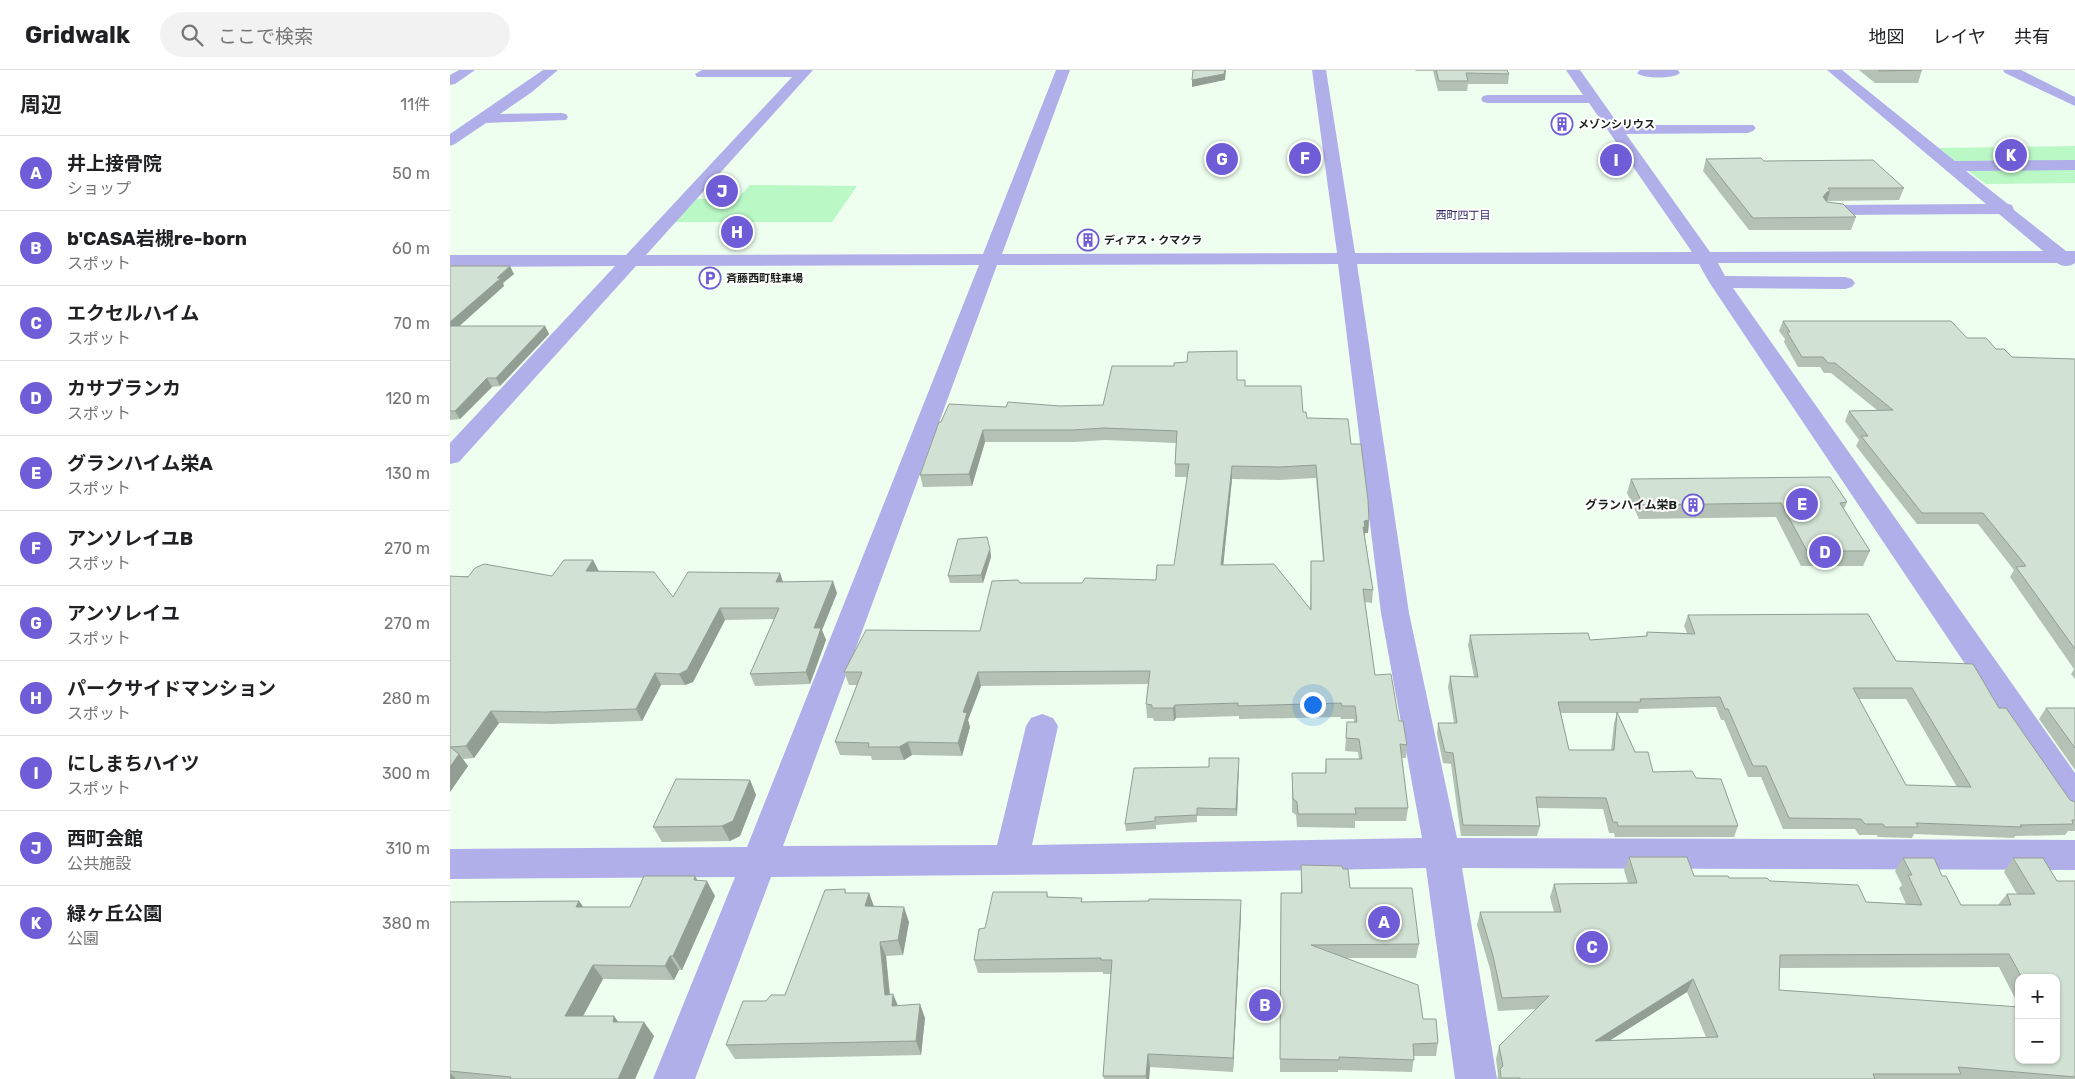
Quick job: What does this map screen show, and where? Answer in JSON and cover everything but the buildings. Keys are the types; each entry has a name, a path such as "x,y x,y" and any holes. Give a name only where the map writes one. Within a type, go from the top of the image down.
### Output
{"street":[{"path":"450,81 468,70"},
{"path":"450,141 527,89 551,70"},
{"path":"674,1079 1063,70"},
{"path":"1319,70 1347,259 1395,613 1442,853 1476,1079"},
{"path":"1573,70 1705,258 1719,282 2075,800"},
{"path":"1644,73 1673,73 1671,70"},
{"path":"1834,70 2070,260"},
{"path":"2010,70 2075,102"},
{"path":"702,74 804,72"},
{"path":"450,457 804,72"},
{"path":"1488,99 1593,99"},
{"path":"481,119 561,117"},
{"path":"1615,130 1748,128"},
{"path":"1953,166 2075,165"},
{"path":"1830,210 2006,210"},
{"path":"450,261 988,262 1705,258 2070,260"},
{"path":"1719,282 1845,283"},
{"path":"1011,860 1042,726"},
{"path":"450,864 1011,860 1442,853 2075,855"}],"green space":[{"path":"2075,146 2075,162 1958,163 1939,148"},
{"path":"2075,169 2075,183 1986,184 1967,170"},
{"path":"750,185 857,186 832,222 675,222 696,199 738,198"}],"place":[{"name":"メゾンシリウス","path":"1562,124"},
{"name":"緑ヶ丘公園","path":"2011,155"},
{"name":"アンソレイユB","path":"1305,158"},
{"name":"アンソレイユ","path":"1222,159"},
{"name":"にしまちハイツ","path":"1616,160"},
{"name":"西町会館","path":"722,191"},
{"name":"パークサイドマンション","path":"737,232"},
{"name":"ディアス・クマクラ","path":"1088,240"},
{"name":"斉藤西町駐車場","path":"710,278"},
{"name":"グランハイム栄A","path":"1802,504"},
{"name":"グランハイム栄B","path":"1693,505"},
{"name":"カサブランカ","path":"1825,552"},
{"name":"井上接骨院","path":"1384,922"},
{"name":"エクセルハイム","path":"1592,947"},
{"name":"b'CASA岩槻re-born","path":"1265,1005"}],"district":[{"name":"西町四丁目","path":"1463,215"}]}
